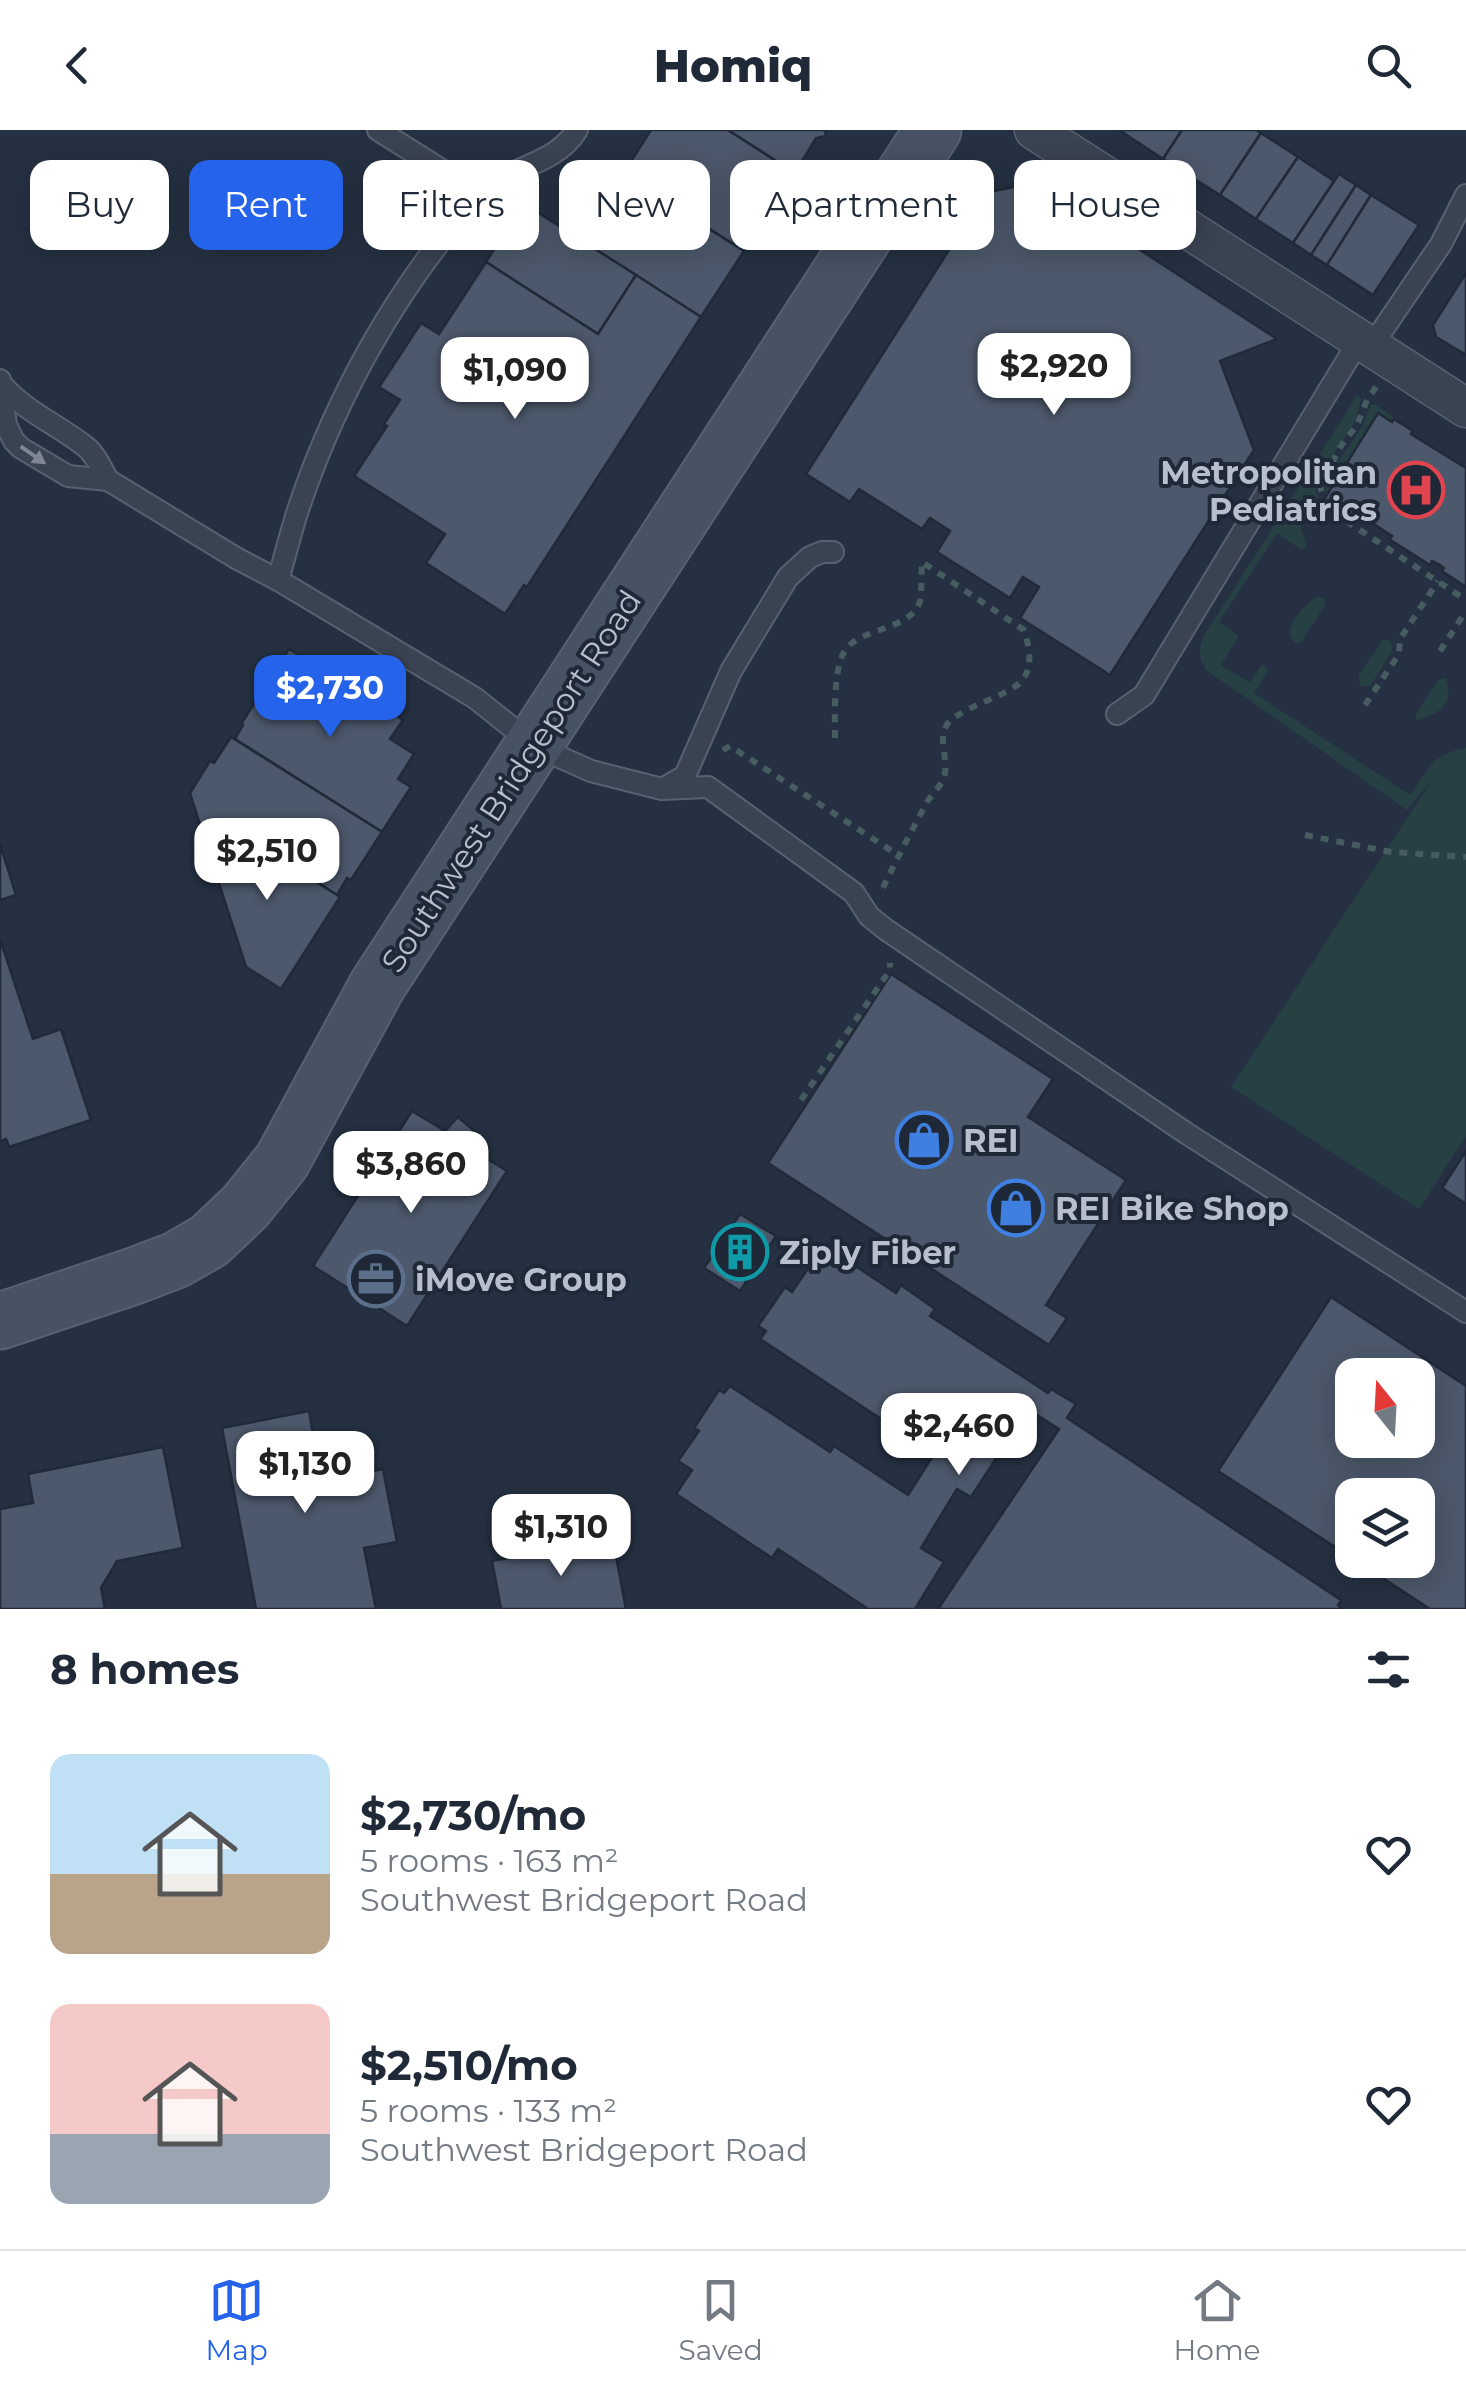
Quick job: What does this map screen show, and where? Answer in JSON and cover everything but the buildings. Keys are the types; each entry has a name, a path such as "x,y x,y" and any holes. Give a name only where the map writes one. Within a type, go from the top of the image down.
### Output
{"street":[{"name":"Southwest Bridgeport Road","path":"0,1321 176,1260 209,1240 246,1207 282,1161 377,986 933,130"},
{"path":"1034,130 1466,408"}],"lane":[{"path":"378,130 426,160"},
{"path":"539,161 551,156 577,130"},
{"path":"1117,714 1144,695 1374,349 1441,244 1466,195"},
{"path":"278,580 300,504 333,420 374,340 435,250"},
{"path":"1,382 15,400 90,449 108,480"},
{"path":"1,382 6,425 21,448 68,476 108,480 476,698 534,746 591,771 662,789 708,786 854,893 869,916 885,928 1281,1196 1466,1312"},
{"path":"662,789 685,776 730,671 788,577 810,557 833,552"}],"path":[{"path":"1374,349 1367,400 1357,425 1320,486 1327,506 1466,600"},
{"path":"801,1100 890,970 880,894 929,798 944,777 944,728 962,712 1019,686 1027,676 1030,662 1024,630 922,562 921,598 911,615 853,642 844,651 835,738"},
{"path":"1365,705 1399,654 1400,639 1438,582"},
{"path":"1440,651 1466,611"},
{"path":"695,754 710,758 730,746 898,855"},
{"path":"1305,835 1391,852 1466,857"}],"green space":[{"path":"1358,394 1361,400 1355,421 1316,481 1323,511 1315,514 1312,508 1297,514 1307,548 1300,549 1277,533 1219,622 1239,636 1221,665 1250,683 1262,664 1268,670 1254,693 1410,795 1438,759 1466,748 1466,1136 1419,1209 1231,1087 1433,779 1407,810 1206,670 1200,657 1205,634"},
{"path":"1374,404 1395,418 1392,422 1378,414 1327,493 1326,480"},
{"path":"1318,596 1325,599 1325,605 1301,642 1295,643 1290,636 1292,625 1304,607"},
{"path":"1383,640 1392,643 1392,651 1371,685 1361,687 1358,676"},
{"path":"1443,678 1448,695 1443,707 1416,720 1416,714"}],"place":[{"name":"Metropolitan Pediatrics","path":"1416,490"},
{"name":"REI","path":"924,1140"},
{"name":"REI Bike Shop","path":"1016,1208"},
{"name":"Ziply Fiber","path":"740,1252"},
{"name":"iMove Group","path":"376,1279"}]}
